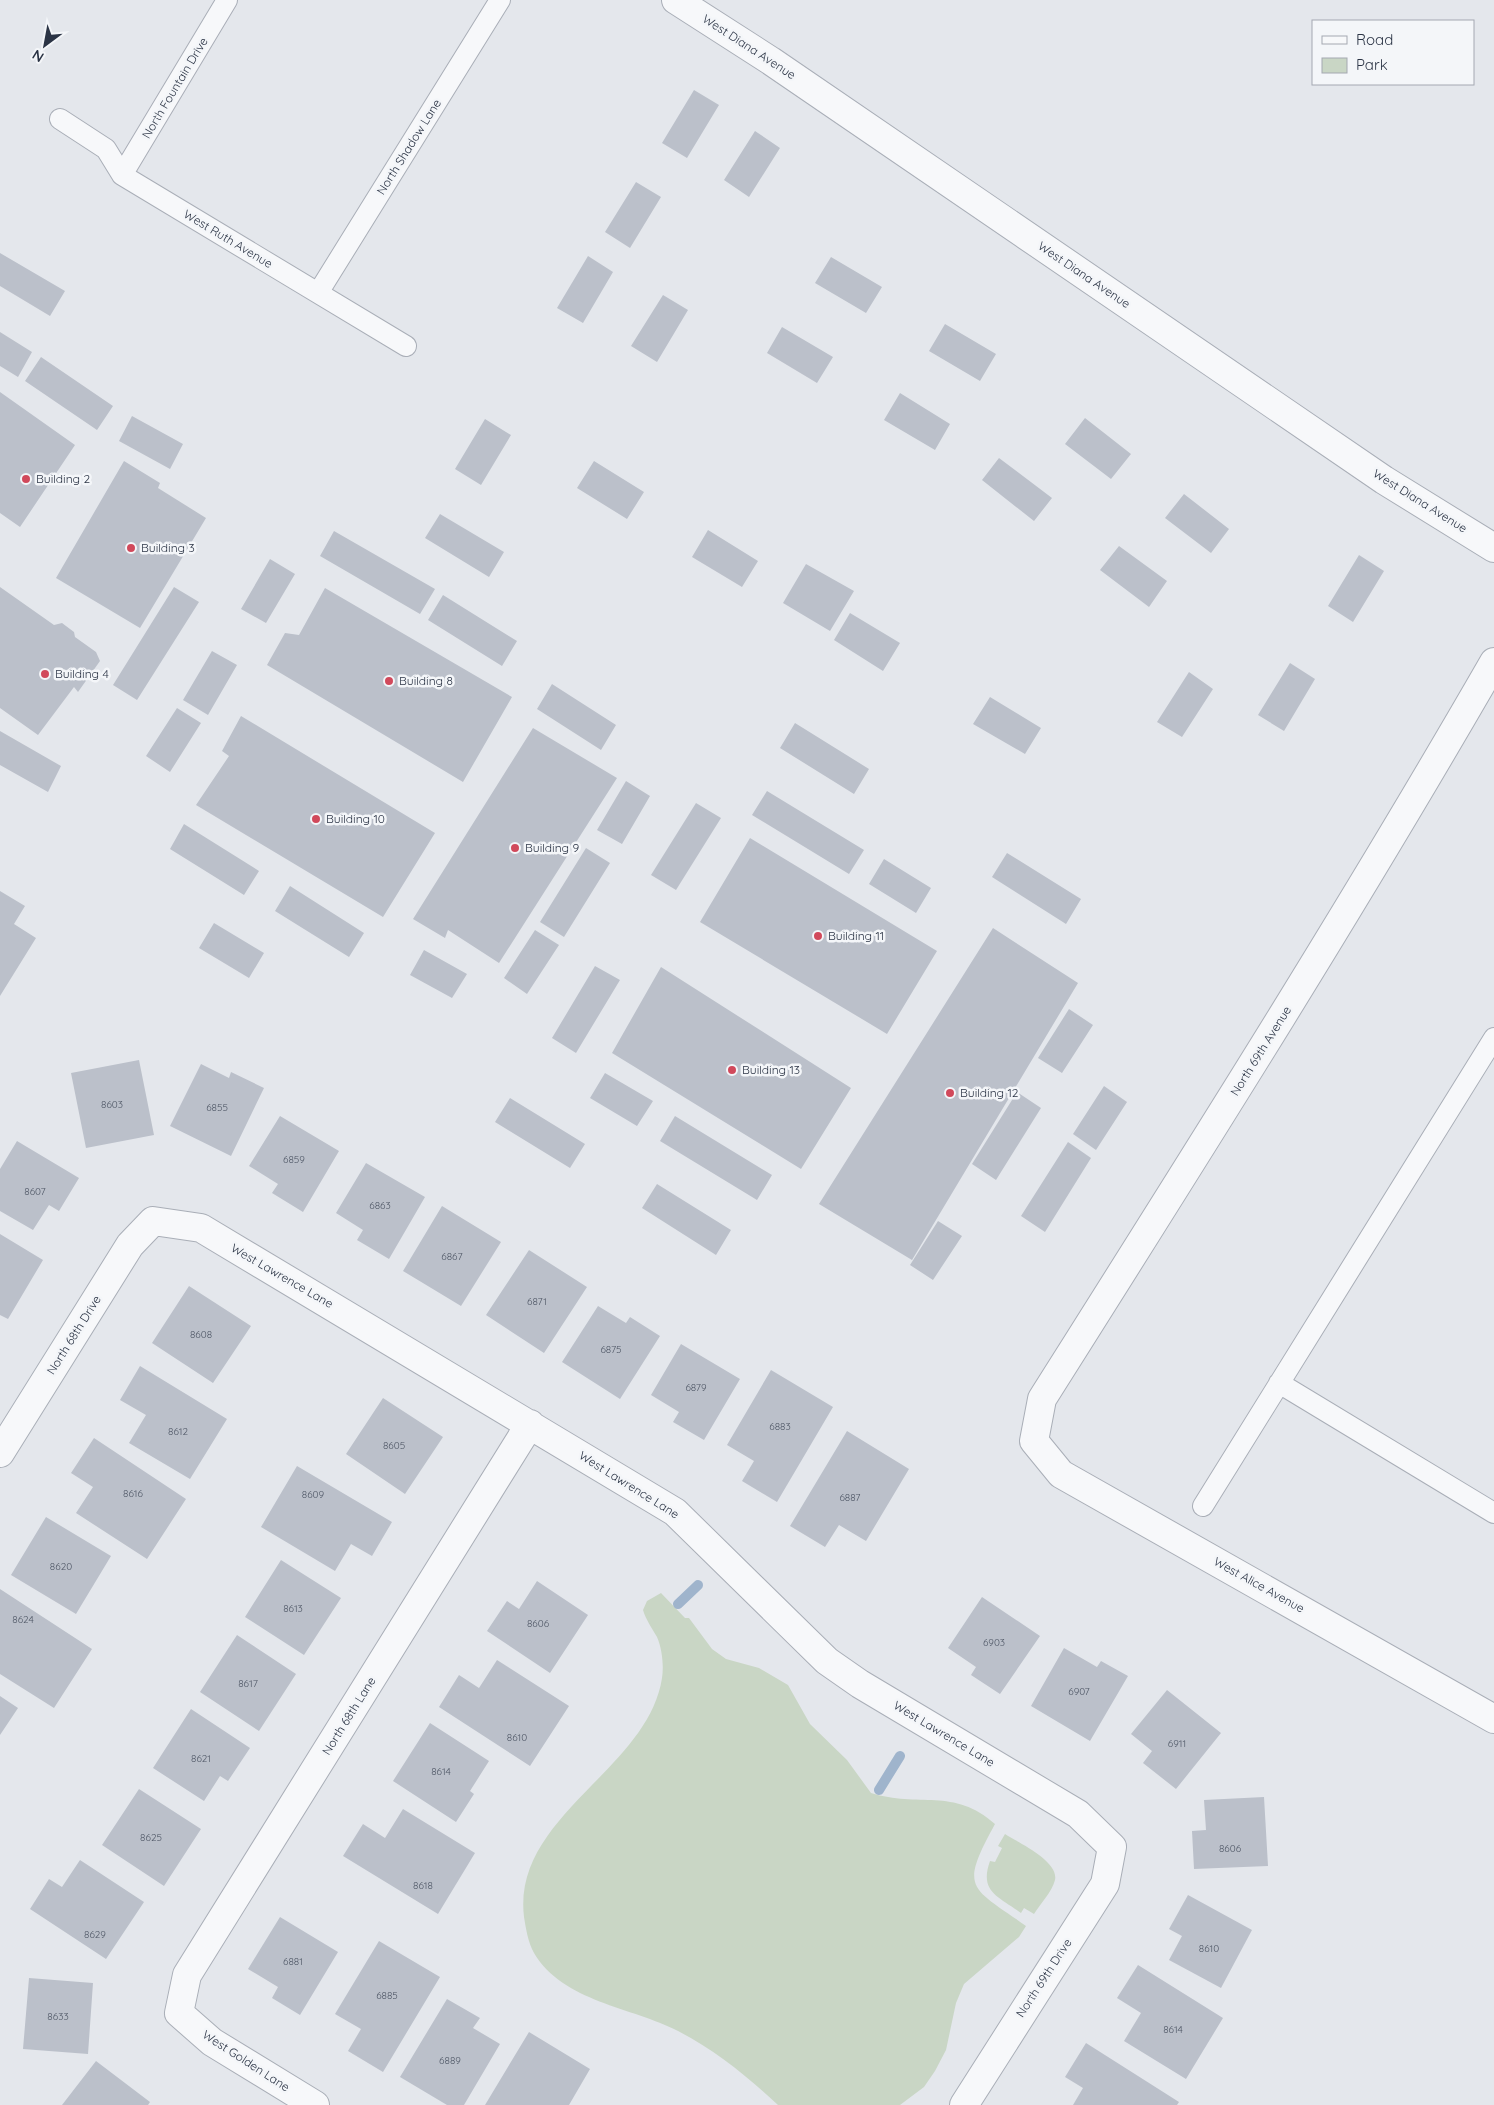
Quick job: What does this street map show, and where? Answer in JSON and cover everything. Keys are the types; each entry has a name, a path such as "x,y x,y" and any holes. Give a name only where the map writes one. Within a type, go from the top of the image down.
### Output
{"street":[{"name":"West Diana Avenue","path":"678,1 779,66 1384,480 1494,548"},
{"name":"North 69th Avenue","path":"1034,1441 1042,1399 1376,865 1494,662"},
{"name":"West Lawrence Lane","path":"153,1221 200,1228 675,1512 827,1661 860,1684 1078,1814 1112,1847"},
{"name":"North 68th Drive","path":"0,1453 130,1245 153,1221"},
{"name":"North 68th Lane","path":"179,2013 187,1975 530,1424"},
{"name":"West Alice Avenue","path":"1034,1441 1061,1474 1494,1718"},
{"name":"North 69th Drive","path":"964,2105 1105,1884 1112,1847"},
{"name":"West Golden Lane","path":"179,2013 212,2042 315,2105"}],"lane":[{"name":"North Fountain Drive","path":"122,175 228,0"},
{"name":"North Shadow Lane","path":"318,293 500,0"},
{"name":"West Ruth Avenue","path":"60,119 106,149 122,175 406,346"},
{"path":"1203,1506 1494,1038"},
{"path":"1279,1383 1494,1513"}],"green space":[{"path":"661,1593 685,1618 689,1618 712,1649 726,1659 759,1668 788,1685 810,1724 847,1760 871,1793 904,1799 950,1802 980,1813 995,1824 977,1862 974,1875 976,1885 982,1894 1026,1926 1019,1937 964,1984 956,2003 946,2050 935,2071 924,2087 900,2105 778,2105 731,2065 692,2038 660,2023 580,1993 562,1982 547,1969 532,1949 524,1917 526,1882 539,1850 559,1821 633,1740 652,1711 662,1678 663,1663 659,1641 643,1610 647,1601"},
{"path":"1005,1834 1045,1859 1055,1873 1055,1880 1051,1889 1034,1914 1024,1908 1021,1913 998,1897 989,1887 987,1871 990,1861 995,1862 1002,1848 998,1846"}],"building":[{"path":"694,90 719,105 687,158 662,143"},
{"path":"755,131 780,148 749,197 724,180"},
{"path":"636,182 661,197 630,248 605,232"},
{"path":"0,253 65,291 50,316 0,286"},
{"path":"588,256 613,272 583,323 557,308"},
{"path":"831,257 882,287 866,313 815,283"},
{"path":"663,295 688,310 657,362 631,346"},
{"path":"945,324 996,354 980,381 929,351"},
{"path":"782,327 833,357 817,383 767,353"},
{"path":"0,332 32,352 18,377 0,366"},
{"path":"41,357 113,406 97,430 25,381"},
{"name":"Building 2","path":"0,392 75,445 20,527 0,513"},
{"path":"900,393 950,424 935,450 884,420"},
{"path":"132,416 183,444 170,469 119,441"},
{"path":"1085,418 1131,454 1111,479 1065,444"},
{"path":"485,419 511,435 481,485 455,469"},
{"path":"999,458 1052,498 1034,521 982,480"},
{"name":"Building 3","path":"124,461 160,483 158,488 206,518 140,628 56,578"},
{"path":"594,461 644,492 627,519 577,488"},
{"path":"1184,494 1229,529 1211,553 1165,518"},
{"path":"440,514 504,552 489,577 425,538"},
{"path":"708,530 758,561 742,587 692,557"},
{"path":"334,531 435,589 420,614 320,556"},
{"path":"1119,546 1167,581 1149,607 1100,570"},
{"path":"1359,555 1384,571 1353,622 1328,606"},
{"path":"270,559 295,574 266,623 241,609"},
{"path":"806,564 854,591 830,631 783,603"},
{"name":"Building 4","path":"0,587 54,625 62,623 74,632 75,637 96,652 100,661 78,692 74,687 38,735 0,708"},
{"path":"174,587 199,602 137,700 113,685"},
{"name":"Building 8","path":"325,588 512,697 463,782 267,665 285,633 299,635"},
{"path":"443,595 517,641 502,666 428,620"},
{"path":"850,613 900,643 883,671 834,640"},
{"path":"212,651 237,665 208,715 183,700"},
{"path":"1290,663 1315,679 1284,731 1258,715"},
{"path":"1189,672 1213,689 1182,737 1157,722"},
{"path":"552,684 616,725 601,750 537,709"},
{"path":"990,697 1041,728 1025,754 973,724"},
{"path":"177,708 201,723 170,772 146,756"},
{"name":"Building 10","path":"241,716 435,833 383,917 196,805 229,756 222,751"},
{"path":"795,723 869,769 854,794 780,748"},
{"name":"Building 9","path":"533,728 617,778 499,963 448,930 445,938 413,919"},
{"path":"0,731 61,766 48,792 0,765"},
{"path":"626,781 650,796 622,844 597,830"},
{"path":"767,791 864,850 849,874 752,815"},
{"path":"696,803 721,818 676,890 651,875"},
{"path":"184,824 259,871 244,895 170,849"},
{"name":"Building 11","path":"750,838 937,951 887,1034 700,922"},
{"path":"586,848 610,863 564,937 540,922"},
{"path":"1007,853 1081,899 1066,924 992,877"},
{"path":"884,859 931,888 916,913 869,884"},
{"path":"290,886 364,933 349,957 275,911"},
{"path":"0,891 25,906 14,924 36,938 0,996"},
{"path":"214,923 264,953 249,978 199,948"},
{"name":"Building 12","path":"993,928 1078,983 912,1260 819,1204"},
{"path":"535,930 559,945 527,994 504,978"},
{"path":"424,950 467,974 452,998 410,975"},
{"path":"595,966 620,980 576,1053 552,1038"},
{"name":"Building 13","path":"661,967 851,1088 801,1169 612,1053"},
{"path":"1069,1009 1093,1025 1062,1073 1038,1058"},
{"path":"139,1060 154,1135 86,1148 71,1073"},
{"path":"201,1064 229,1078 231,1072 264,1088 231,1156 170,1126"},
{"path":"605,1073 653,1101 637,1126 590,1098"},
{"path":"1104,1086 1127,1102 1096,1150 1073,1134"},
{"path":"1017,1092 1041,1108 996,1180 972,1164"},
{"path":"510,1098 585,1144 570,1168 495,1122"},
{"path":"280,1116 339,1151 303,1212 272,1193 278,1184 249,1166"},
{"path":"675,1116 772,1175 757,1200 660,1141"},
{"path":"17,1141 79,1178 59,1211 49,1205 33,1230 0,1211 0,1169"},
{"path":"1068,1142 1091,1158 1045,1232 1021,1216"},
{"path":"366,1163 425,1197 389,1259 357,1240 363,1230 336,1213"},
{"path":"657,1184 731,1230 716,1255 642,1208"},
{"path":"442,1206 501,1242 461,1306 403,1271"},
{"path":"938,1221 962,1236 933,1280 910,1265"},
{"path":"0,1234 43,1260 8,1319 0,1315"},
{"path":"529,1250 587,1287 544,1353 486,1315"},
{"path":"189,1286 251,1326 213,1383 152,1343"},
{"path":"598,1306 626,1323 630,1317 660,1336 620,1399 562,1362"},
{"path":"681,1344 740,1379 704,1440 673,1422 679,1412 651,1395"},
{"path":"140,1366 227,1419 190,1479 129,1443 146,1415 120,1400"},
{"path":"771,1370 833,1407 777,1502 742,1481 754,1461 727,1445"},
{"path":"383,1398 443,1437 405,1494 346,1454"},
{"path":"847,1431 909,1469 866,1541 839,1525 825,1547 790,1526"},
{"path":"94,1438 186,1499 147,1559 76,1513 93,1487 71,1473"},
{"path":"297,1466 392,1522 372,1556 351,1544 335,1571 261,1527"},
{"path":"46,1517 111,1556 76,1614 11,1575"},
{"path":"281,1560 341,1598 304,1655 245,1617"},
{"path":"537,1581 588,1615 550,1673 487,1631 507,1601 519,1609"},
{"path":"0,1589 92,1649 54,1708 0,1674"},
{"path":"982,1597 1040,1636 1000,1694 971,1675 976,1667 948,1648"},
{"path":"237,1635 296,1674 259,1731 200,1692"},
{"path":"1064,1648 1097,1667 1101,1661 1128,1676 1090,1741 1031,1706"},
{"path":"497,1660 569,1706 530,1766 439,1707 459,1675 479,1688"},
{"path":"1167,1690 1221,1733 1176,1789 1143,1763 1152,1751 1131,1734"},
{"path":"0,1696 18,1708 0,1735"},
{"path":"191,1709 250,1748 228,1781 220,1776 204,1801 153,1768"},
{"path":"430,1723 489,1761 470,1791 474,1794 456,1822 393,1781"},
{"path":"139,1789 201,1829 164,1886 102,1845"},
{"path":"1264,1797 1268,1866 1194,1869 1192,1831 1206,1830 1204,1800"},
{"path":"403,1809 475,1853 438,1914 343,1856 363,1824 385,1838"},
{"path":"80,1860 144,1902 106,1959 30,1909 49,1879 62,1887"},
{"path":"1188,1895 1252,1930 1221,1988 1169,1960 1182,1936 1169,1929"},
{"path":"280,1917 338,1952 300,2015 272,1998 278,1987 248,1969"},
{"path":"379,1941 440,1977 383,2072 348,2051 361,2029 335,2014"},
{"path":"1138,1965 1223,2018 1186,2079 1124,2041 1141,2013 1117,1998"},
{"path":"29,1978 93,1983 88,2054 23,2049"},
{"path":"447,1999 480,2018 473,2028 500,2044 464,2105 447,2105 400,2077"},
{"path":"529,2032 590,2069 569,2105 485,2105"},
{"path":"1086,2043 1179,2102 1177,2105 1073,2105 1083,2088 1065,2077"},
{"path":"96,2061 150,2102 148,2105 62,2105"}],"waterway":[{"path":"678,1604 698,1585"},
{"path":"879,1790 900,1756"}],"place":[{"name":"Building 2","path":"26,479"},
{"name":"Building 3","path":"131,548"},
{"name":"Building 4","path":"45,674"},
{"name":"Building 8","path":"389,681"},
{"name":"Building 10","path":"316,819"},
{"name":"Building 9","path":"515,848"},
{"name":"Building 11","path":"818,936"},
{"name":"Building 13","path":"732,1070"},
{"name":"Building 12","path":"950,1093"}]}
